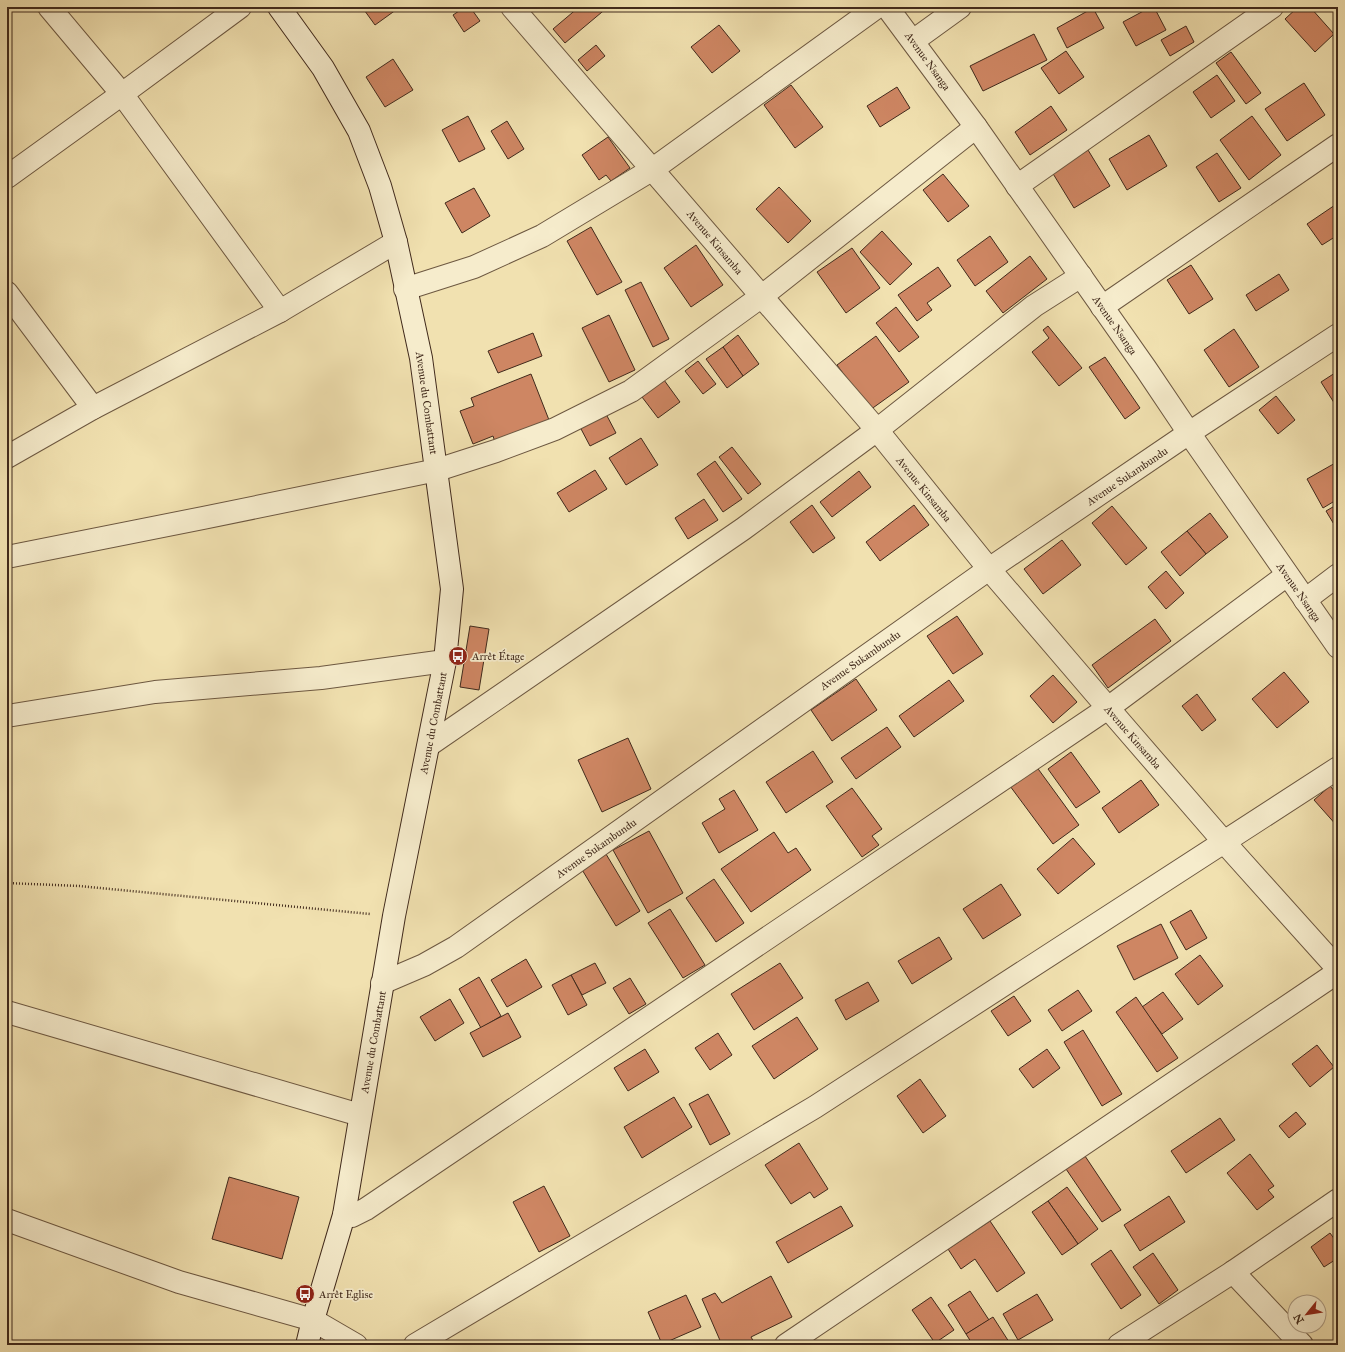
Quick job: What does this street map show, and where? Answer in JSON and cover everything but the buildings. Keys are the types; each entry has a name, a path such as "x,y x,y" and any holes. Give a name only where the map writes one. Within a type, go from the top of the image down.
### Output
{"street":[{"path":"49,7 122,94 280,311"},
{"path":"7,177 240,7"},
{"name":"Avenue du Combattant","path":"279,7 323,68 359,131 380,186 396,242 421,358 452,589 445,661 394,916 344,1215 307,1345"},
{"name":"Avenue Kinsamba","path":"512,7 877,430 989,569 1108,708 1224,842 1338,969"},
{"path":"406,289 474,267 542,236 653,169 877,7"},
{"name":"Avenue Nsanga","path":"888,7 976,127 1146,369 1338,647"},
{"path":"913,41 960,7"},
{"path":"1017,186 1272,7"},
{"path":"7,557 437,470 496,451 554,429 631,391 762,296 976,127"},
{"path":"1102,307 1338,145"},
{"path":"7,457 92,408 280,311 396,242"},
{"path":"429,745 743,529 877,430 1034,306 1080,276"},
{"path":"7,293 92,408"},
{"name":"Avenue Sukambundu","path":"382,984 424,965 456,947 989,569 1189,433 1338,335"},
{"path":"344,1215 352,1216 366,1209 1108,708 1287,575"},
{"path":"1305,600 1338,575"},
{"path":"7,716 155,692 321,678 445,661"},
{"path":"415,1345 814,1107 1338,768"},
{"path":"786,1345 1338,972"},
{"path":"7,1012 360,1115"},
{"path":"1119,1345 1232,1272 1338,1200"},
{"path":"7,1220 179,1282 313,1320 356,1345"},
{"path":"1232,1272 1302,1345"}],"path":[{"path":"7,882 79,886 394,916"}],"place":[{"name":"Arrêt Étage","path":"458,656"},
{"name":"Arrêt Eglise","path":"305,1294"}]}
